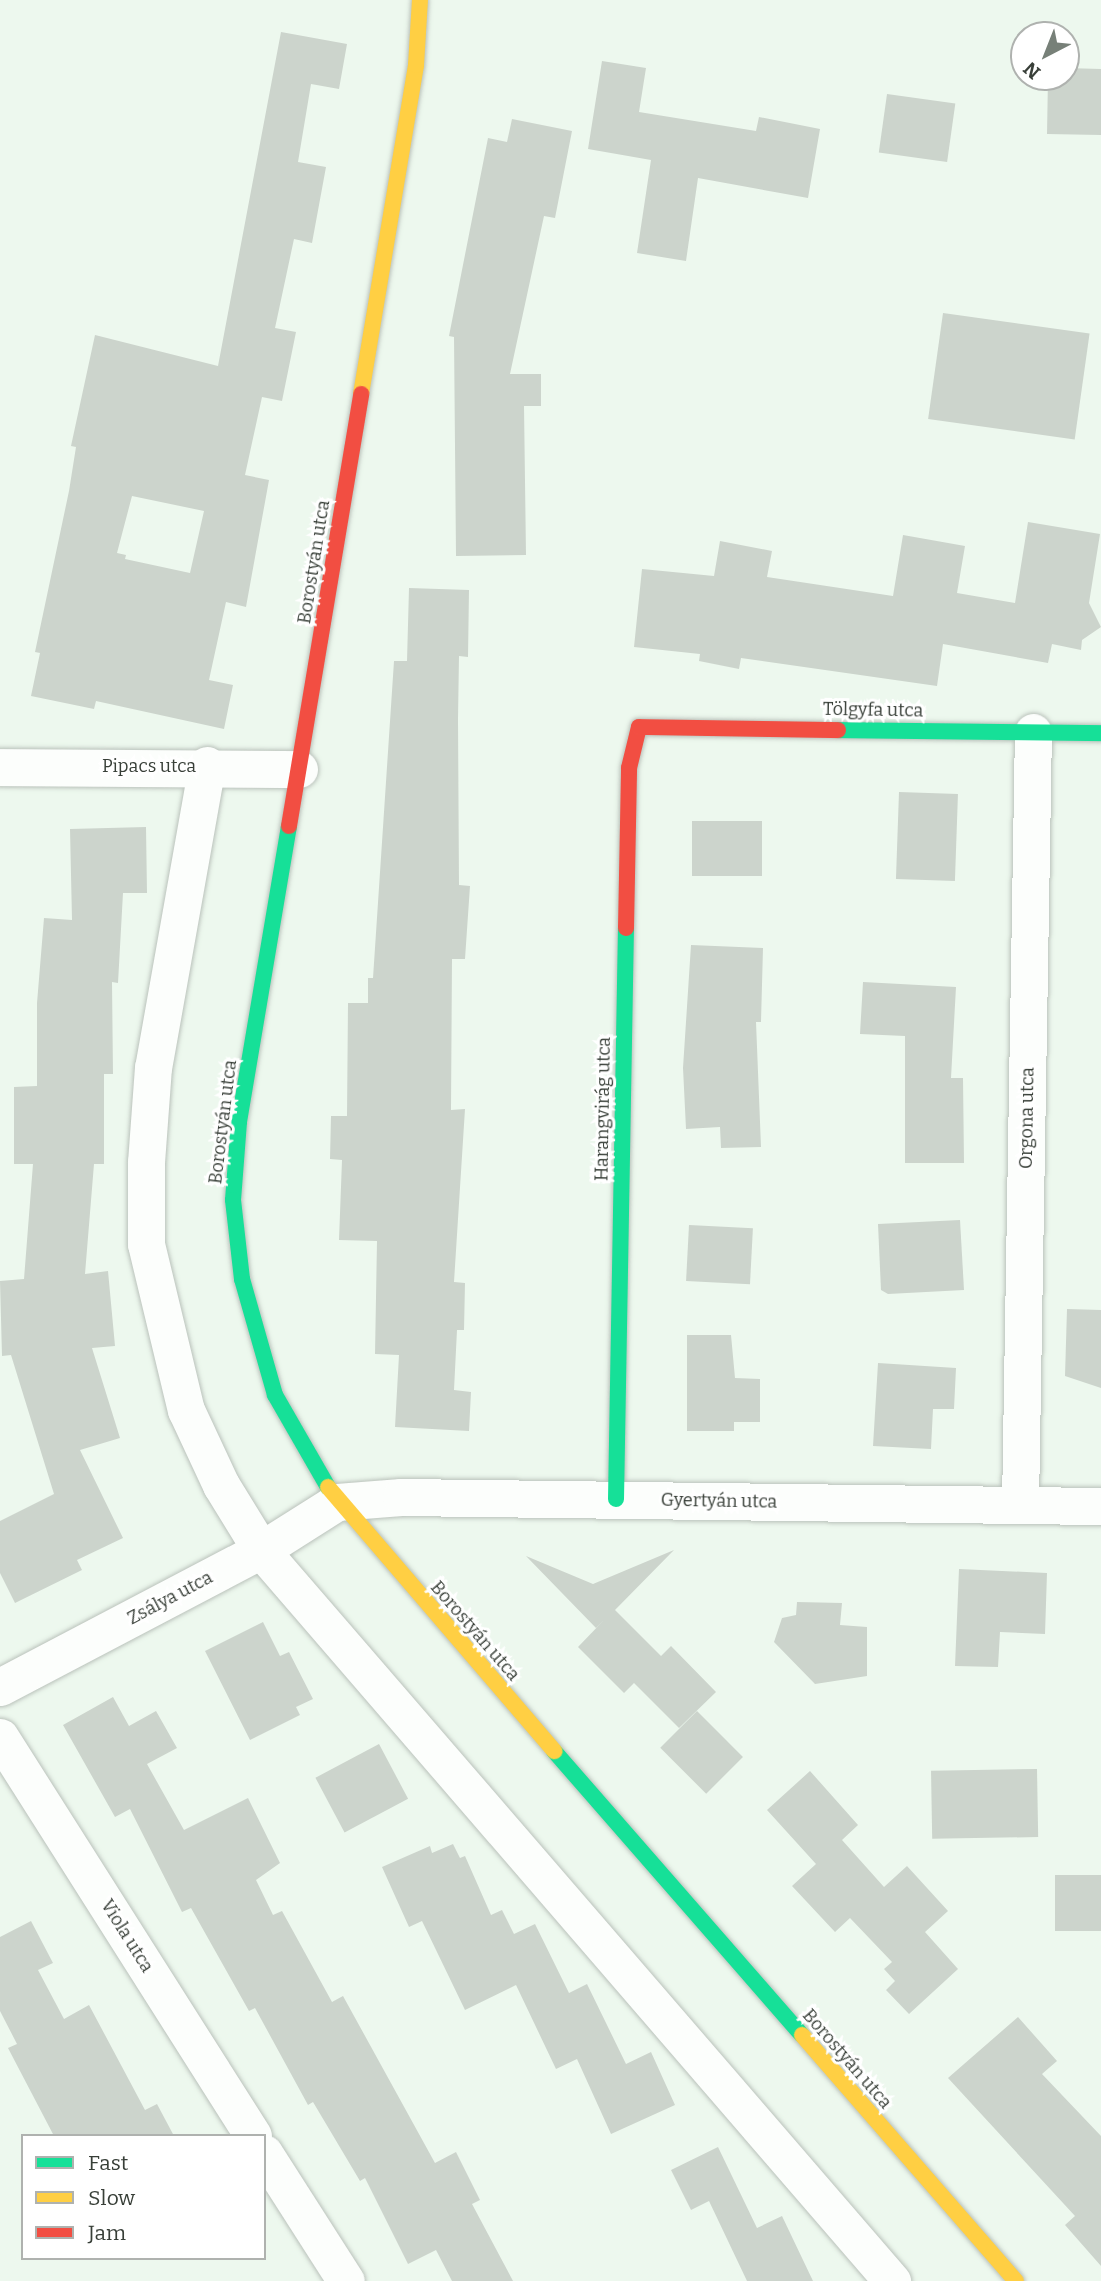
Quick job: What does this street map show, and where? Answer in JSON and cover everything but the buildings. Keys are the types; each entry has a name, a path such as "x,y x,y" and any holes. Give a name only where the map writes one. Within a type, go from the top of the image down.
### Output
{"street":[{"name":"Borostyán utca","path":"420,0 416,65 239,1122 233,1200 242,1279 275,1395 337,1502 1016,2281"},
{"name":"Tölgyfa utca","path":"644,724 1101,733"},
{"name":"Harangvirág utca","path":"615,1499 629,768 632,740 644,724"},
{"name":"Orgona utca","path":"1020,1505 1033,732"},
{"name":"Pipacs utca","path":"0,767 207,765 299,769"},
{"path":"207,765 153,1067 146,1244 186,1410 221,1485 261,1550 892,2281"},
{"name":"Gyertyán utca","path":"337,1502 401,1497 1101,1506"},
{"name":"Zsálya utca","path":"0,1688 261,1550 337,1502"},
{"name":"Viola utca","path":"0,1737 252,2134"},
{"path":"266,2156 346,2281"}],"traffic: fast":[{"path":"838,730 1101,733"},
{"path":"289,826 239,1122 233,1200 242,1279 275,1395 328,1487"},
{"path":"616,1499 626,928"},
{"path":"554,1751 802,2035"}],"traffic: slow":[{"path":"361,394 416,65 420,0"},
{"path":"328,1487 554,1751"},
{"path":"802,2035 1016,2281"}],"traffic: jam":[{"path":"289,826 361,394"},
{"path":"626,928 629,768 639,727 838,730"}]}
